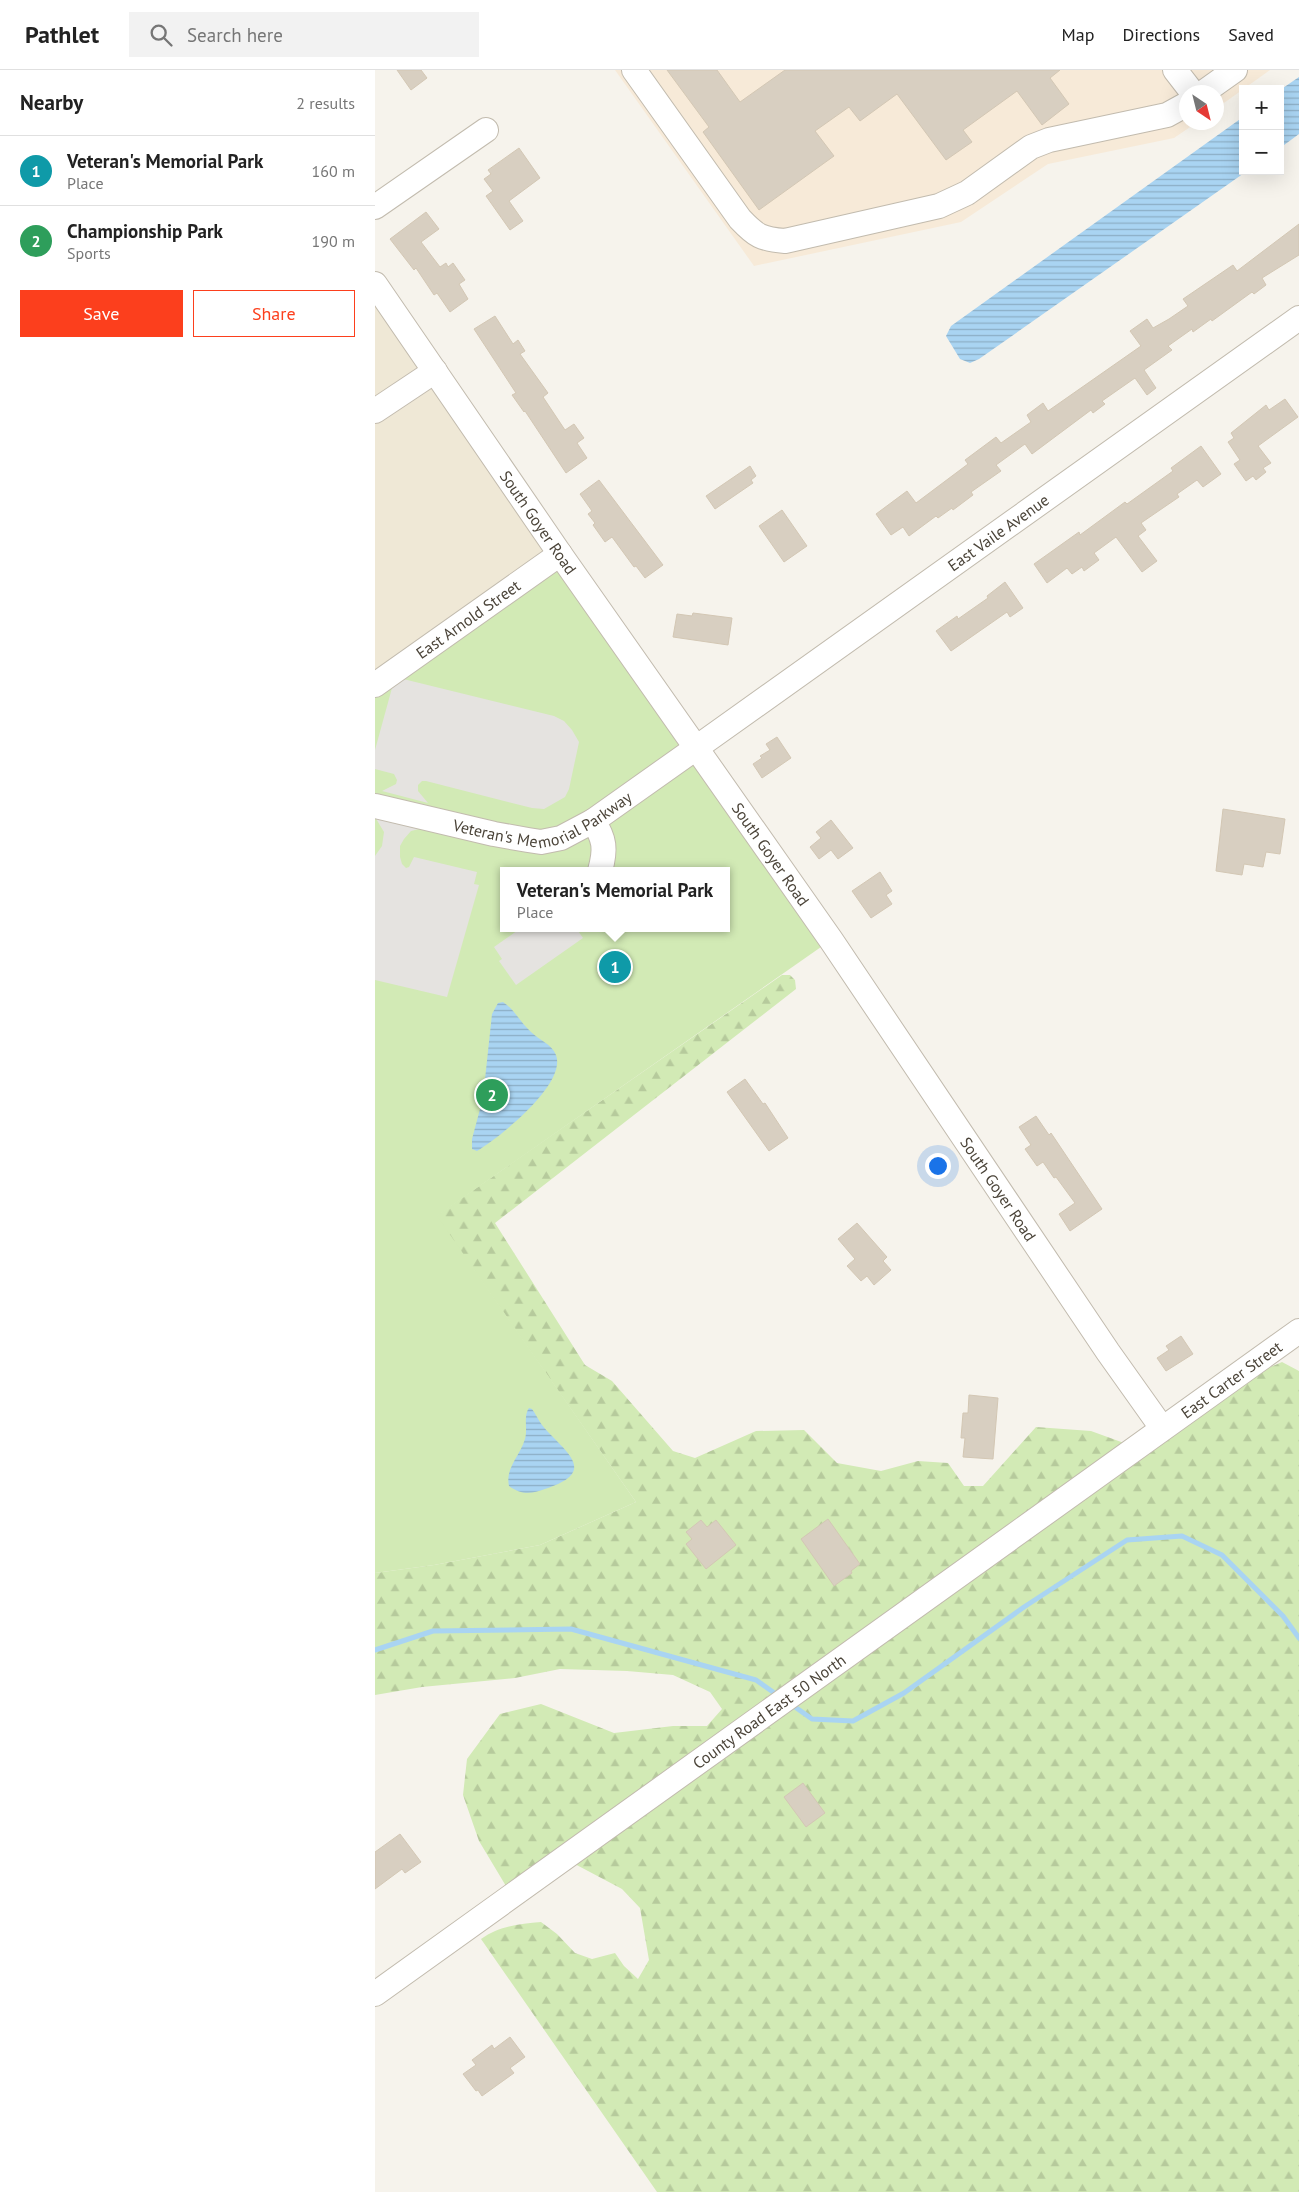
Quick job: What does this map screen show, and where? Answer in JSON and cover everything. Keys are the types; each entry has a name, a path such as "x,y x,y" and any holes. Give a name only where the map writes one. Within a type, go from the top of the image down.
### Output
{"street":[{"path":"633,70 740,219 755,234 767,240 785,241 939,206 967,193 1031,147 1049,140 1167,115 1179,108"},
{"path":"1175,70 1187,85"},
{"path":"1214,85 1235,70"},
{"path":"375,207 486,130"},
{"name":"South Goyer Road","path":"375,284 560,554 831,940 1102,1344 1162,1428"},
{"name":"East Vaile Avenue","path":"696,748 1299,318"},
{"path":"375,411 435,371"},
{"name":"East Arnold Street","path":"375,685 560,554"},
{"name":"Veteran's Memorial Parkway","path":"375,806 494,834 541,842 561,838 593,821 696,748"},
{"path":"593,821 603,837 604,858 601,867"},
{"name":"East Carter Street","path":"1162,1428 1299,1331"},
{"name":"County Road East 50 North","path":"375,1994 1162,1428"}],"shaded area":[{"path":"615,70 1270,70 1249,85 1239,85 1239,92 1224,103 1224,85 1179,85 1179,130 1186,130 1174,138 1048,164 961,222 754,266"},
{"path":"375,284 560,554 375,685"},
{"path":"395,677 554,716 564,721 579,742 569,789 565,797 544,809 532,808 426,781 422,781 418,785 418,791 428,803 382,791 396,784 397,780 394,774 375,769 375,750"},
{"path":"375,817 419,829 411,831 400,846 400,857 402,864 406,868 409,867 414,857 477,872 474,884 479,885 447,997 375,980 375,856 382,846 384,832"},
{"path":"515,932 579,932 583,938 516,985 499,961 502,959 494,947"}],"green space":[{"path":"560,554 831,940 437,1216 636,1502 540,1545 434,1565 375,1573 375,685"},
{"path":"782,975 790,975 795,980 796,989 495,1223 585,1365 612,1381 673,1451 695,1458 756,1431 804,1430 837,1463 881,1471 918,1461 948,1463 964,1486 983,1486 1036,1427 1091,1431 1135,1447 512,1896 479,1841 463,1795 467,1759 500,1714 541,1704 614,1733 673,1726 707,1726 722,1709 710,1692 673,1675 627,1671 560,1669 515,1678 422,1687 375,1695 375,1573 434,1565 540,1545 636,1502 436,1216"},
{"path":"1282,1362 1299,1371 1299,2192 657,2192 481,1939 502,1928 541,1922 557,1934 575,1953 592,1959 615,1953 624,1966 638,1979 649,1960 640,1908 622,1889 571,1862 1259,1372"}],"water":[{"path":"1299,77 1299,134 1284,145 1284,130 1284,87"},
{"path":"1239,120 1239,175 1241,175 979,359 970,363 960,359 946,336 951,326"},
{"path":"503,1002 511,1008 531,1032 552,1048 556,1055 557,1067 542,1095 529,1109 515,1123 477,1151 472,1149 472,1139 483,1098 492,1014 498,1003"},
{"path":"529,1408 532,1409 542,1425 567,1452 574,1468 571,1475 562,1482 540,1491 527,1493 509,1486 508,1480 511,1468 525,1439 526,1415"}],"building":[{"path":"397,70 421,70 427,78 411,90"},
{"path":"667,70 717,70 740,102 785,70 1060,70 1050,78 1069,104 1042,125 1017,91 963,130 972,142 946,160 897,94 860,121 849,107 815,131 834,156 759,210 703,132 709,127"},
{"path":"519,148 540,178 509,201 523,221 510,230 486,196 493,191 484,179 491,174 488,170"},
{"path":"426,212 439,229 421,242 440,267 446,263 448,267 453,263 465,280 459,284 468,299 450,312 437,293 434,295 416,268 414,270 390,239"},
{"path":"1299,224 1299,255 1262,278 1266,285 1254,294 1252,292 1212,321 1211,319 1193,332 1192,329 1168,346 1172,350 1144,370 1156,388 1147,395 1135,378 1102,401 1105,404 1093,413 1091,410 1032,454 1025,444 996,465 1001,471 971,492 973,495 953,510 952,508 938,518 936,516 909,536 903,527 891,535 876,514 907,491 916,503 968,464 965,460 996,437 1001,443 1031,422 1027,415 1043,403 1048,411 1141,346 1130,331 1147,319 1153,328 1169,319 1188,306 1183,299 1233,265 1237,271"},
{"path":"495,316 513,344 518,340 525,351 520,354 548,393 543,397 565,430 574,424 584,438 577,443 587,458 566,473 525,411 512,395 516,393 474,329"},
{"path":"1285,399 1298,417 1258,446 1271,463 1263,468 1266,472 1256,480 1253,476 1246,481 1234,464 1240,460 1228,442 1234,438 1231,433 1266,405 1269,410"},
{"path":"1201,446 1221,474 1203,487 1197,480 1177,494 1179,497 1141,523 1146,530 1138,536 1157,561 1142,572 1116,537 1094,553 1099,560 1084,571 1082,567 1072,574 1067,568 1047,583 1034,564 1079,532 1080,535 1125,502 1127,504 1173,471 1171,468"},
{"path":"750,466 756,476 751,480 753,483 715,509 706,496"},
{"path":"599,480 663,565 645,578 636,566 634,567 612,537 605,542 593,525 595,523 588,514 592,511 580,494"},
{"path":"782,510 807,546 784,562 759,526"},
{"path":"1005,582 1023,608 1010,617 1007,612 951,651 936,631 957,616 958,619 988,598 987,596"},
{"path":"693,613 732,618 728,645 673,637 677,614 692,616"},
{"path":"777,737 791,758 762,778 753,764 762,758 760,756 770,750 766,744"},
{"path":"1223,809 1285,819 1280,854 1266,852 1263,867 1244,864 1242,875 1216,871"},
{"path":"831,820 853,848 838,859 831,850 819,859 810,847 821,838 816,832"},
{"path":"880,872 892,891 886,895 892,904 871,918 852,891"},
{"path":"745,1079 763,1104 765,1103 788,1138 769,1151 727,1092"},
{"path":"1036,1116 1049,1135 1051,1133 1102,1209 1070,1231 1059,1214 1075,1203 1043,1162 1037,1166 1025,1149 1031,1145 1019,1127"},
{"path":"857,1223 887,1257 883,1261 891,1270 874,1285 867,1276 861,1281 847,1266 855,1259 838,1239"},
{"path":"1181,1336 1193,1354 1166,1371 1157,1358 1169,1350 1166,1346"},
{"path":"969,1395 998,1398 993,1459 963,1457 965,1438 961,1438 963,1413 968,1413"},
{"path":"828,1519 860,1564 851,1571 852,1573 834,1586 801,1539"},
{"path":"701,1520 707,1527 716,1520 736,1545 706,1569 686,1544 692,1539 686,1532"},
{"path":"803,1783 825,1813 806,1827 784,1797"},
{"path":"400,1834 421,1862 405,1873 402,1869 375,1889 375,1852"},
{"path":"510,2037 525,2057 510,2068 514,2073 482,2096 463,2074 476,2065 472,2060 492,2045 494,2049"}],"waterway":[{"path":"795,1707 812,1719 853,1721 904,1693 1024,1607 1127,1540 1182,1536 1222,1555 1283,1616 1299,1638"},
{"path":"375,1650 433,1631 571,1629 756,1680 773,1692"}],"place":[{"name":"Veteran's Memorial Park","path":"615,967"},
{"name":"Championship Park","path":"492,1095"}]}
